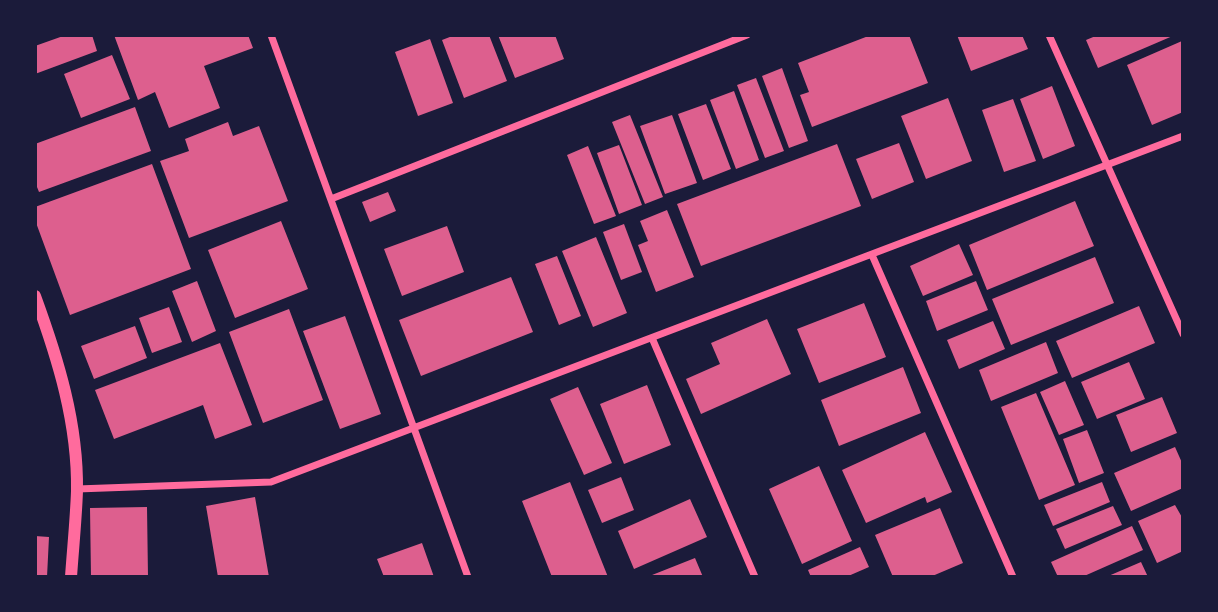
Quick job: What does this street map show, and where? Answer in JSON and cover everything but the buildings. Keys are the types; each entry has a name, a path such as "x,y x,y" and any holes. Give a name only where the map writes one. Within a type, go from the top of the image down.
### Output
{"street":[{"path":"271,35 416,427 468,577"},
{"path":"331,199 747,35"},
{"path":"1049,35 1183,334"},
{"path":"77,489 271,482 1183,136"},
{"path":"872,255 1013,577"},
{"path":"35,296 55,350 70,411 77,489 71,577"},
{"path":"652,338 755,577"}]}
